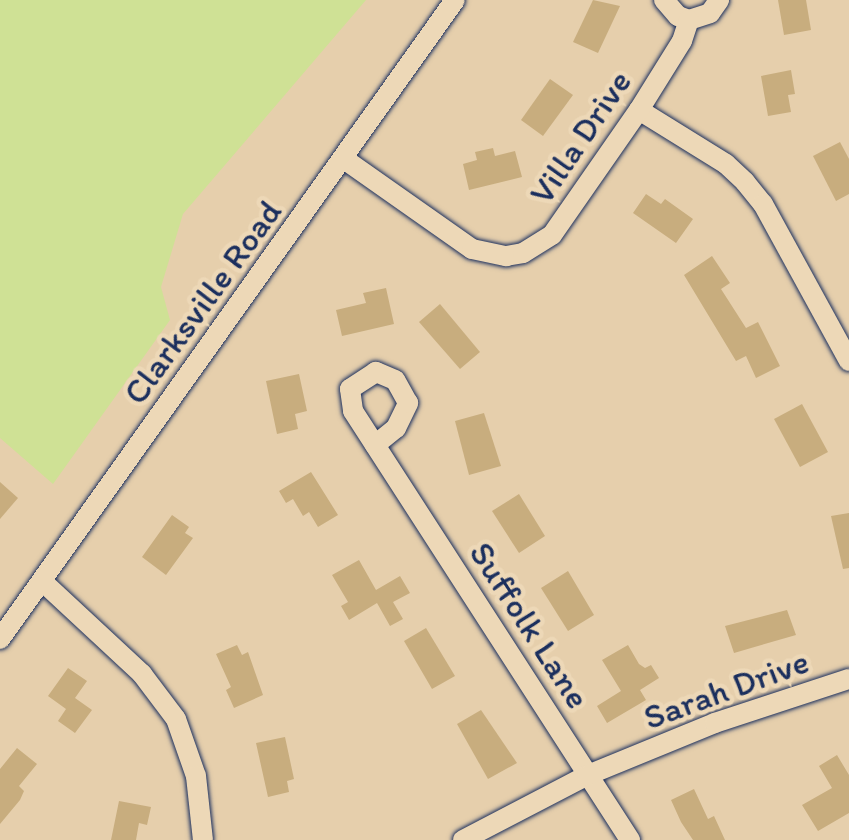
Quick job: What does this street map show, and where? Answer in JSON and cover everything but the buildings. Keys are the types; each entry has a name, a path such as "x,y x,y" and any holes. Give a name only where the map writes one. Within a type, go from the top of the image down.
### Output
{"street":[{"name":"Clarksville Road","path":"0,640 456,0"},
{"path":"664,0 678,16 688,20 710,14 719,0"},
{"name":"Villa Drive","path":"344,160 472,249 506,256 523,253 552,234 639,110 682,41 688,20"},
{"path":"639,110 726,164 746,182 763,204 849,361"},
{"name":"Suffolk Lane","path":"375,445 396,428 408,402 396,380 376,372 350,389 353,411 630,840"},
{"path":"42,581 142,674 176,720 196,776 203,840"},
{"name":"Sarah Drive","path":"463,840 588,775 715,723 849,679"}],"green space":[{"path":"0,0 366,0 183,214 161,287 170,320 53,484 0,438"}]}
